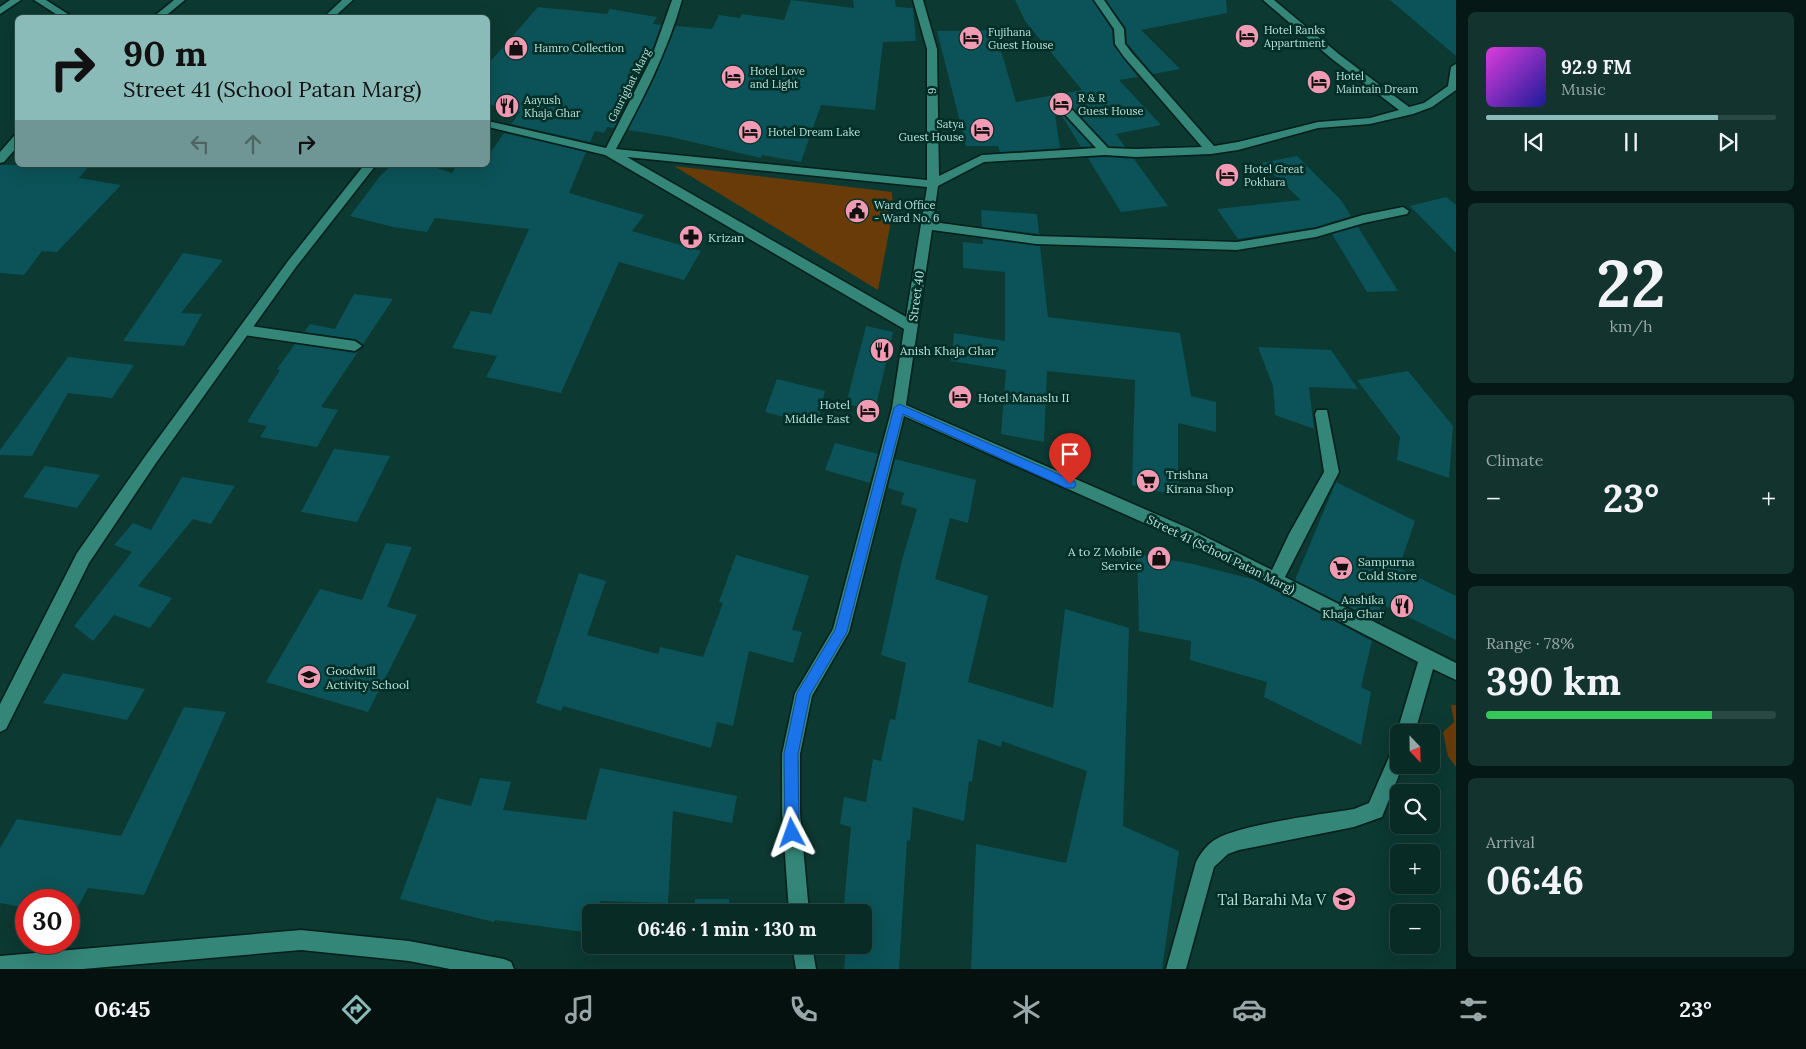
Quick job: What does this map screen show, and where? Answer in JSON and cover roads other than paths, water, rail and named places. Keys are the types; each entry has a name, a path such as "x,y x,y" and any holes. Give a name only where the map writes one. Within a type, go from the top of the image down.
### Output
{"street":[{"path":"0,12 16,0"},
{"path":"39,0 65,15"},
{"path":"160,15 180,0"},
{"path":"330,15 348,0"},
{"name":"Gaurighat Marg","path":"609,152 653,70 671,23 677,0"},
{"name":"9","path":"918,0 932,49 934,184"},
{"path":"1099,0 1119,29 1120,44 1128,55 1211,150"},
{"path":"1268,0 1336,57 1409,112"},
{"path":"490,124 609,152 934,184 982,159 1105,152 1136,153 1211,150 1238,146 1311,127 1370,121 1409,112 1440,98 1455,87 1456,67"},
{"path":"1061,104 1105,152"},
{"path":"0,159 15,142"},
{"path":"609,152 912,327"},
{"path":"0,723 83,558 244,330 304,248 368,167"},
{"name":"Street 40","path":"798,904 791,813 791,754 804,693 840,632 899,408 926,225 934,184"},
{"path":"926,225 1036,240 1236,246 1316,233 1363,219 1403,211"},
{"path":"244,330 355,346"},
{"name":"Street 41 (School Patan Marg)","path":"899,408 1183,532 1456,672"},
{"path":"1276,580 1295,540 1332,472 1322,414"},
{"path":"1408,724 1428,658"},
{"path":"1176,969 1206,862 1221,847 1239,840 1354,818 1375,810 1390,774"},
{"path":"0,966 301,940 409,952 504,969"},
{"path":"804,954 806,969"}],"place":[{"name":"Hotel Ranks Appartment","path":"1247,36"},
{"name":"Fujihana Guest House","path":"971,38"},
{"name":"Hamro Collection","path":"516,48"},
{"name":"Hotel Love and Light","path":"733,77"},
{"name":"Hotel Maintain Dream","path":"1319,82"},
{"name":"R & R Guest House","path":"1061,104"},
{"name":"Aayush Khaja Ghar","path":"507,106"},
{"name":"Satya Guest House","path":"982,130"},
{"name":"Hotel Dream Lake","path":"750,132"},
{"name":"Hotel Great Pokhara","path":"1227,175"},
{"name":"Ward Office - Ward No. 6","path":"857,211"},
{"name":"Krizan","path":"691,237"},
{"name":"Anish Khaja Ghar","path":"882,350"},
{"name":"Hotel Manaslu II","path":"960,397"},
{"name":"Hotel Middle East","path":"868,411"},
{"name":"Trishna Kirana Shop","path":"1148,481"},
{"name":"A to Z Mobile Service","path":"1159,558"},
{"name":"Sampurna Cold Store","path":"1341,568"},
{"name":"Aashika Khaja Ghar","path":"1402,606"},
{"name":"Goodwill Activity School","path":"309,677"},
{"name":"Tal Barahi Ma V","path":"1344,899"}]}
